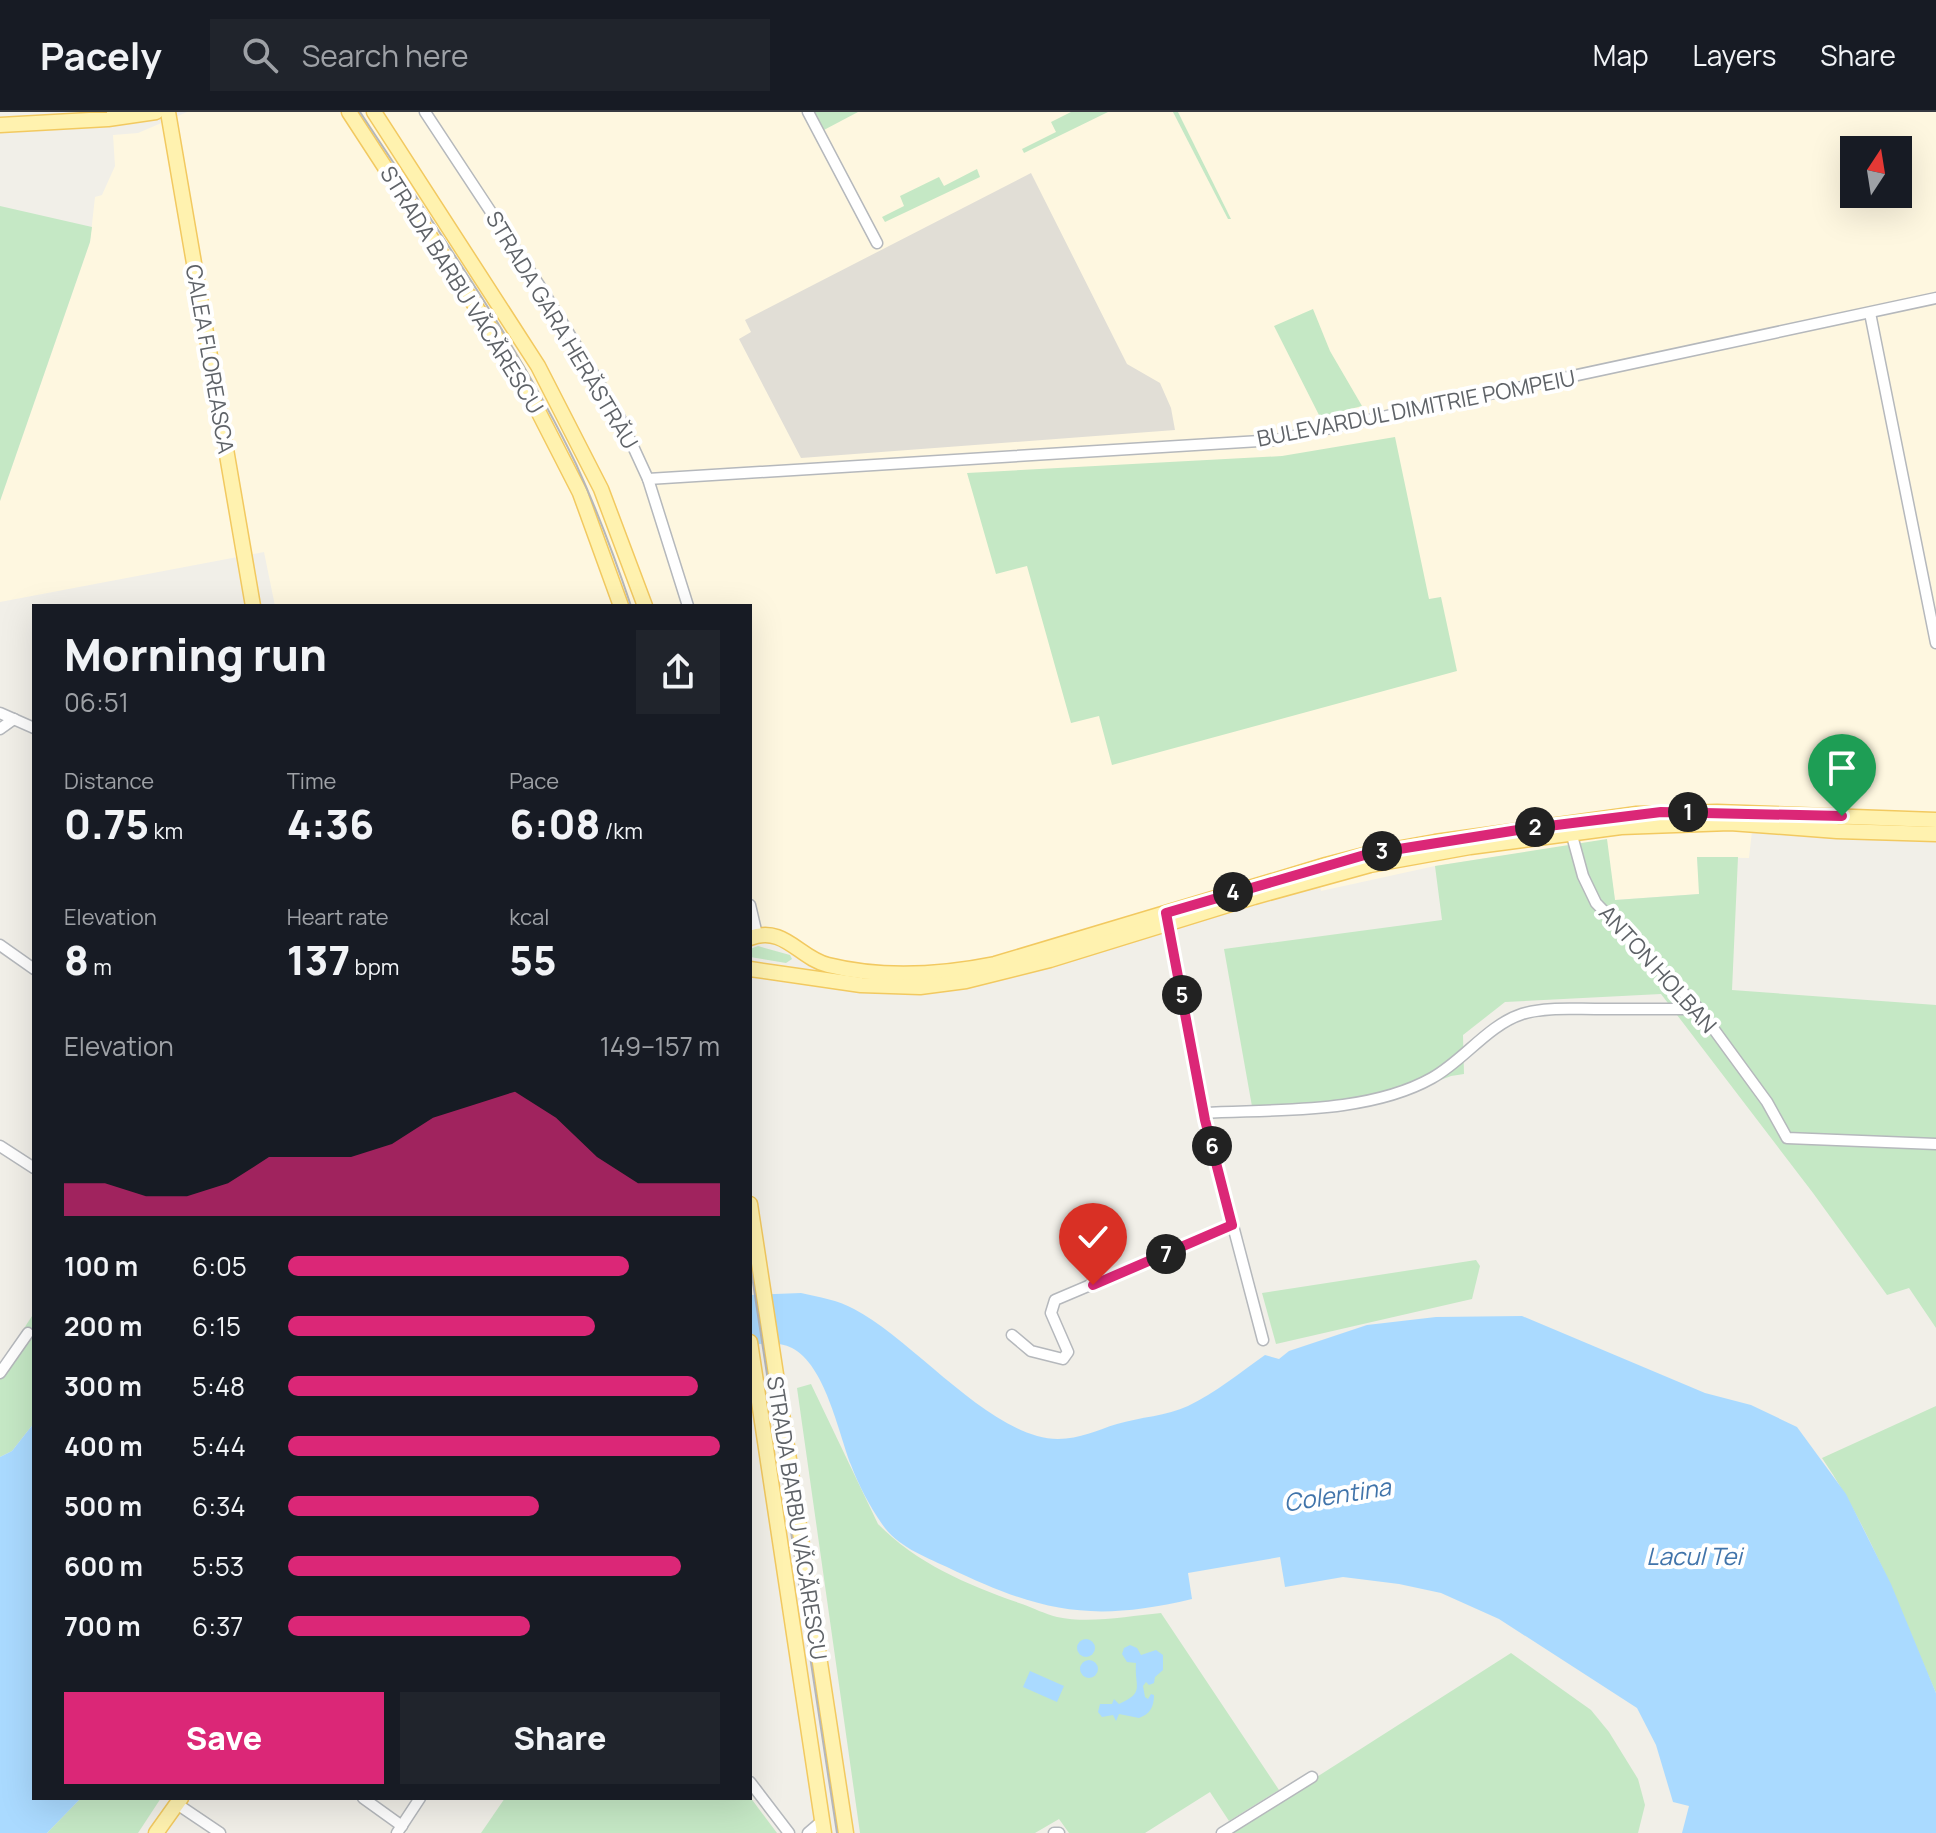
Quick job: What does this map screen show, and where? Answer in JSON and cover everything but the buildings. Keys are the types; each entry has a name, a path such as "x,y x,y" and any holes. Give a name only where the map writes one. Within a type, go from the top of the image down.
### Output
{"main road":[{"path":"0,125 108,119 156,112"},
{"name":"CALEA FLOREASCA","path":"168,112 253,604"},
{"name":"STRADA BARBU VĂCĂRESCU","path":"349,112 517,370 580,493 620,604"},
{"name":"STRADA BARBU VĂCĂRESCU","path":"374,112 538,366 601,489 644,604"},
{"path":"757,970 861,985 911,987 948,984 997,975 1368,854 1608,817 1661,812 1717,812 1936,820"},
{"path":"753,936 775,935 823,964 907,975 946,973 995,964 1384,862 1571,832 1730,823 1936,834"},
{"path":"757,970 787,970 795,966 799,948"},
{"name":"STRADA BARBU VĂCĂRESCU","path":"752,1220 846,1833"},
{"name":"STRADA BARBU VĂCĂRESCU","path":"752,1356 823,1827"},
{"path":"156,1833 179,1801"}],"street":[{"name":"STRADA GARA HERĂSTRĂU","path":"425,112 582,353 619,416 648,479 687,604"},
{"path":"808,112 877,243"},
{"name":"BULEVARDUL DIMITRIE POMPEIU","path":"648,479 1275,440 1936,298"},
{"path":"1870,313 1936,643"},
{"path":"0,713 32,727"},
{"path":"0,729 14,719"},
{"name":"ANTON HOLBAN","path":"1571,832 1583,876 1596,903 1699,1009 1767,1102 1787,1138 1936,1144"},
{"path":"1167,918 1204,1113 1263,1340"},
{"path":"0,945 32,968"},
{"path":"1204,1113 1333,1106 1385,1096 1429,1080 1457,1063 1499,1027 1521,1015 1553,1009 1699,1009"},
{"path":"0,1146 32,1167"},
{"path":"1012,1335 1031,1351 1063,1359 1068,1352 1051,1313 1055,1300 1232,1225"},
{"path":"0,1373 28,1333"},
{"path":"1222,1833 1312,1777"},
{"path":"752,1785 789,1833"},
{"path":"365,1800 399,1829 419,1800"},
{"path":"179,1801 220,1833"},
{"path":"808,1833 823,1827"}],"shaded area":[{"path":"187,112 1936,112 1936,825 1753,822 1749,858 1697,857 1700,894 1615,900 1606,840 1435,866 1321,891 1315,864 1007,957 931,969 825,960 801,941 770,930 752,934 752,604 275,604 264,552 0,602 0,501 90,242 95,197 102,195 115,166 113,135 138,133"},
{"path":"1031,173 1127,364 1160,383 1171,408 1175,430 801,458 739,339 751,332 745,320"}],"green space":[{"path":"811,112 858,112 822,131"},
{"path":"1071,112 1108,112 1024,153 1022,149 1056,132 1051,122"},
{"path":"1173,112 1178,112 1231,219 1228,219"},
{"path":"977,169 980,177 885,222 882,217 904,206 900,196 939,177 944,186"},
{"path":"0,206 92,227 90,242 0,501"},
{"path":"1313,309 1330,351 1362,406 1320,417 1274,326"},
{"path":"1395,437 1429,599 1441,597 1457,671 1112,765 1099,716 1071,723 1027,566 996,574 967,473 1282,456"},
{"path":"1607,839 1615,900 1699,894 1697,857 1738,857 1732,990 1936,1005 1936,1328 1909,1288 1887,1295 1661,994 1505,1002 1463,1035 1464,1074 1393,1098 1253,1112 1224,949 1442,920 1435,866"},
{"path":"758,946 790,955 792,959 786,963 752,957 752,948"},
{"path":"1476,1260 1480,1266 1472,1299 1276,1344 1262,1293"},
{"path":"32,1316 32,1426 12,1451 0,1457 0,1365"},
{"path":"811,1384 878,1524 893,1538 945,1572 1053,1616 1096,1620 1161,1613 1279,1790 1229,1821 1210,1792 1145,1833 1069,1833 1059,1819 1035,1833 860,1833 797,1388"},
{"path":"1936,1406 1936,1693 1871,1543 1822,1458"},
{"path":"1511,1653 1591,1710 1609,1732 1638,1779 1645,1805 1638,1833 1229,1833"},
{"path":"79,1800 160,1800 138,1833 47,1833"},
{"path":"504,1800 752,1800 777,1833 481,1833"}],"water":[{"name":"Lacul Tei","path":"801,1293 854,1309 877,1323 980,1406 1006,1423 1032,1434 1058,1439 1081,1436 1188,1406 1265,1355 1279,1359 1289,1351 1367,1325 1436,1317 1522,1316 1705,1393 1751,1405 1797,1427 1846,1494 1891,1584 1936,1693 1936,1833 1682,1833 1689,1806 1673,1802 1656,1745 1637,1708 1499,1619 1441,1593 1343,1577 1285,1587 1280,1557 1188,1573 1192,1599 1124,1610 1095,1611 1066,1609 1010,1594 929,1559 888,1532 873,1510 854,1472 822,1384 813,1369 792,1348 782,1344 752,1345 752,1295"},
{"path":"32,1426 32,1800 79,1800 47,1833 0,1833 0,1457 12,1451"},
{"path":"1086,1639 1095,1648 1086,1657 1077,1648"},
{"path":"1130,1645 1137,1648 1141,1655 1156,1650 1163,1655 1163,1670 1155,1677 1154,1683 1149,1685 1146,1682 1143,1686 1145,1697 1148,1699 1151,1694 1154,1695 1149,1712 1139,1718 1119,1714 1116,1721 1113,1715 1102,1717 1098,1712 1100,1704 1112,1704 1114,1699 1119,1704 1136,1692 1136,1663 1127,1662 1122,1654 1124,1648"},
{"path":"1089,1660 1098,1669 1089,1678 1080,1669"},
{"path":"1030,1671 1064,1686 1057,1702 1023,1687"}],"tram line":[{"path":"360,112 474,285 553,418 591,499 630,604"},
{"path":"752,1276 837,1833"}],"route":[{"path":"1093,1285 1232,1225 1205,1120 1166,913 1368,854 1524,829 1661,812 1842,816"}],"water label":[{"name":"Colentina","path":"1337,1494"}]}
